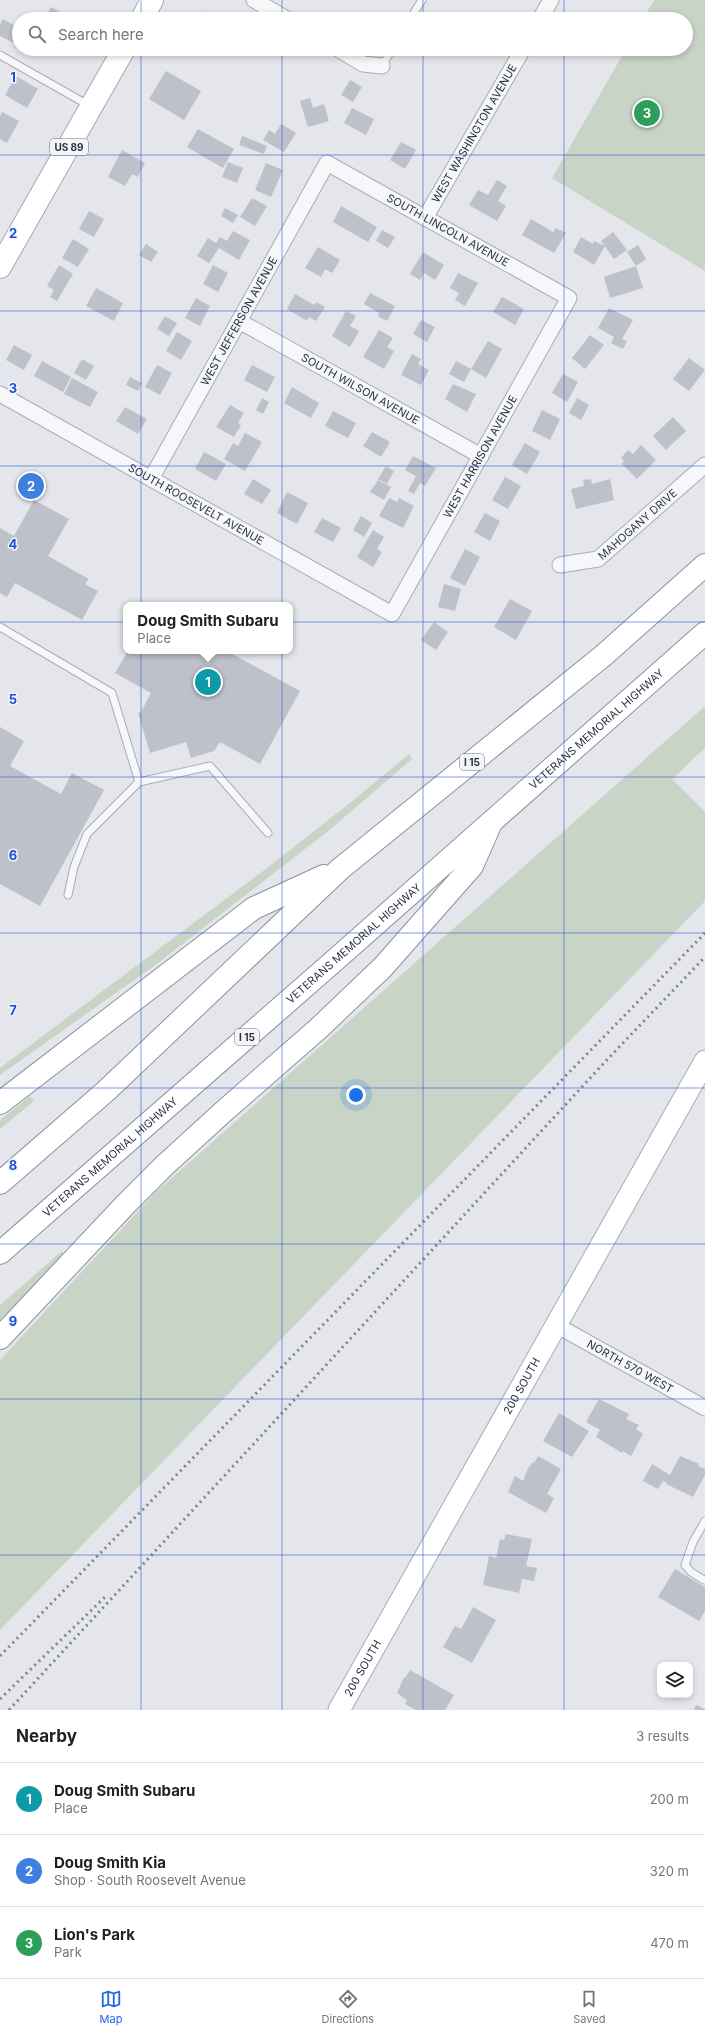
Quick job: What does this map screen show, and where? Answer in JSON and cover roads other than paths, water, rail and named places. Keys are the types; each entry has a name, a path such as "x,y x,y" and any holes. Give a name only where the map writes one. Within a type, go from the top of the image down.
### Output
{"main road":[{"path":"146,12 152,0"},
{"name":"US 89","path":"0,267 120,56"},
{"name":"I 15","path":"0,1183 106,1092 340,869 604,655 705,565"},
{"name":"VETERANS MEMORIAL HIGHWAY","path":"0,1253 334,961 705,633"},
{"path":"0,1338 125,1205 165,1165 319,1028 383,967 443,901 472,866 492,820"},
{"path":"0,1103 254,908 340,869"}],"street":[{"path":"254,0 275,12"},
{"path":"544,12 551,0"},
{"path":"350,56 363,64 382,66"},
{"name":"WEST WASHINGTON AVENUE","path":"425,218 518,56"},
{"name":"SOUTH LINCOLN AVENUE","path":"327,163 569,298"},
{"name":"WEST JEFFERSON AVENUE","path":"152,479 327,163"},
{"name":"WEST HARRISON AVENUE","path":"392,614 569,298"},
{"name":"SOUTH WILSON AVENUE","path":"239,321 481,456"},
{"name":"SOUTH ROOSEVELT AVENUE","path":"0,394 392,614"},
{"name":"MAHOGANY DRIVE","path":"560,565 598,559 705,465"},
{"name":"200 SOUTH","path":"339,1710 705,1061"},
{"name":"NORTH 570 WEST","path":"556,1325 705,1408"}],"lane":[{"path":"414,12 422,0"},
{"path":"0,56 92,107"},
{"path":"382,66 388,56"},
{"path":"0,627 112,693 139,782"},
{"path":"68,895 74,867 87,834 139,782 210,766 268,833"},
{"path":"704,1580 691,1572 685,1565 693,1542 705,1521"}],"railway":[{"path":"0,1656 705,933"},
{"path":"9,1710 603,1064 705,957"},
{"path":"0,1699 105,1597"}],"place":[{"name":"Lion's Park","path":"647,113"},
{"name":"Doug Smith Kia","path":"31,486"},
{"name":"Doug Smith Subaru","path":"208,682"}]}
